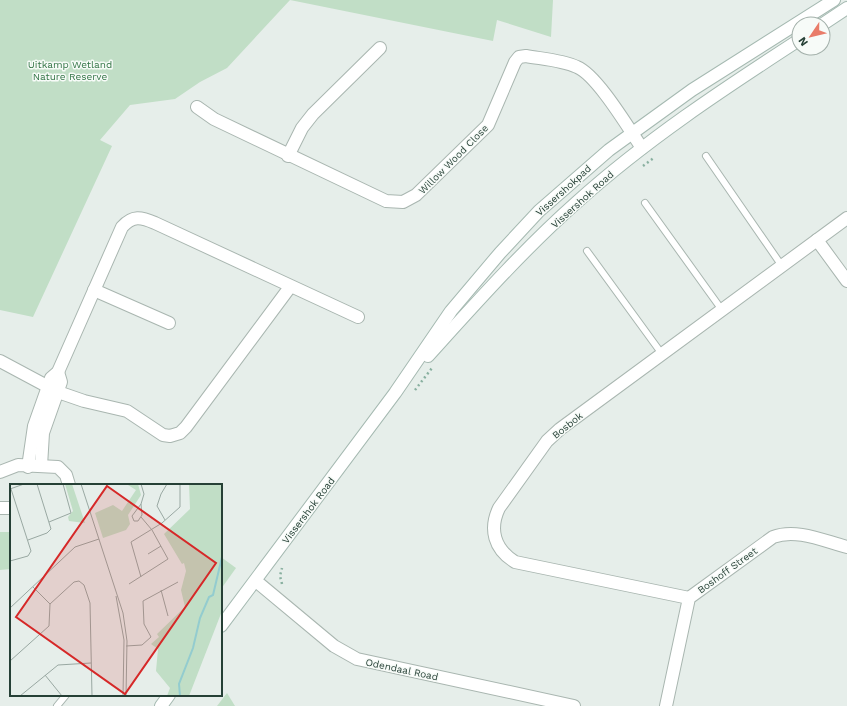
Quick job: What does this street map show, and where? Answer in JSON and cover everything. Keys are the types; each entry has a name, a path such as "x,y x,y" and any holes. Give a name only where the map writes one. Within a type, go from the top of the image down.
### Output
{"street":[{"path":"632,133 692,90 834,0"},
{"path":"831,19 847,8"},
{"name":"Vissershok Road","path":"222,625 395,393 531,245 577,202 681,118 791,45"},
{"path":"288,156 302,128 312,114 380,48"},
{"name":"Willow Wood Close","path":"197,107 214,119 288,156 386,201 403,202 416,195 484,130 493,116 515,62 518,57 523,56 562,62 582,69 590,76 642,148"},
{"name":"Vissershokpad","path":"395,393 451,311 500,253 568,185 632,133"},
{"path":"28,467 53,390 51,378 58,372 122,227 130,219 137,217 144,218 290,287 358,317"},
{"name":"Bosbok","path":"689,598 515,562 503,553 495,540 493,524 499,508 551,437 847,218"},
{"path":"817,240 847,281"},
{"path":"0,361 53,390 84,402 127,411 162,435 170,436 180,433 186,427 290,287"},
{"path":"94,290 169,323"},
{"path":"38,434 41,466"},
{"path":"0,472 18,465 28,467 58,467 62,470 69,484"},
{"name":"Boshoff Street","path":"666,706 689,598 773,537 783,533 793,533 847,547"},
{"name":"Odendaal Road","path":"256,581 334,646 357,659 574,706"},
{"path":"161,706 168,696"}],"lane":[{"path":"706,156 782,266"},
{"path":"645,203 722,310"},
{"path":"587,251 662,354"},
{"path":"58,706 65,696"}],"path":[{"path":"642,167 658,154"},
{"path":"411,395 434,366"},
{"path":"283,565 280,576 283,588"}],"green space":[{"name":"Uitkamp Wetland Nature Reserve","path":"0,0 290,0 227,68 200,82 175,99 130,105 100,140 112,146 33,317 0,310"},
{"path":"290,0 553,0 551,37 497,20 493,41"},
{"path":"0,532 10,532 10,569 0,570"},
{"path":"222,558 236,568 222,588"},
{"path":"227,693 235,706 217,706"}]}
